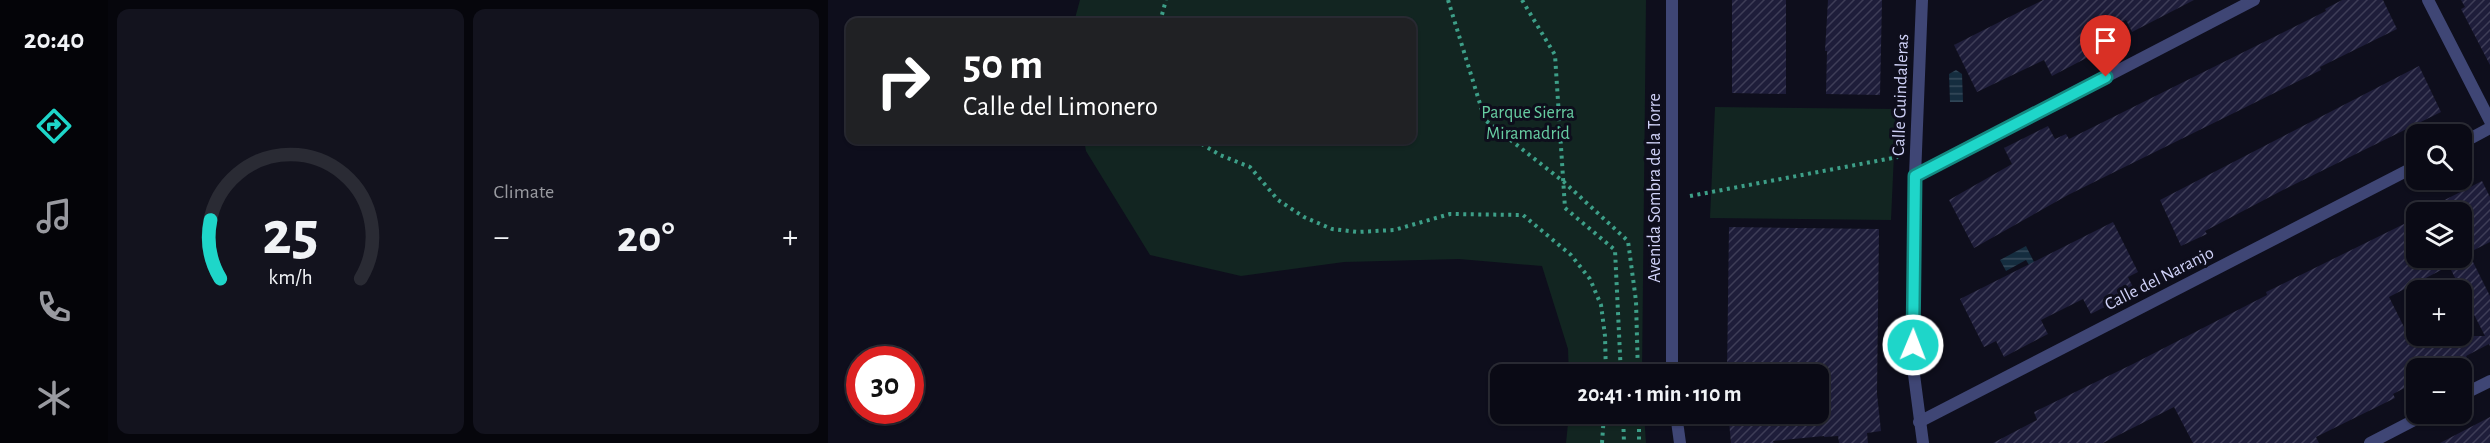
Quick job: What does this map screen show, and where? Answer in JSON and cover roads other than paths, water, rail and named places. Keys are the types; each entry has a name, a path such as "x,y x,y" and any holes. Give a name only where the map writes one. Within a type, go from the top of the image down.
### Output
{"street":[{"name":"Avenida Sombra de la Torre","path":"1672,0 1672,364"},
{"name":"Calle Guindaleras","path":"1922,0 1915,176 1913,367 1923,443"},
{"path":"1915,176 2254,0"},
{"path":"2428,0 2490,121"},
{"path":"2472,138 2490,128"},
{"name":"Calle del Naranjo","path":"1919,422 2406,171"},
{"path":"2472,390 2490,381"},
{"path":"1677,424 1680,443"},
{"path":"2370,443 2407,424"}],"water":[{"path":"1956,70 1962,74 1963,102 1950,102 1949,74"},
{"path":"2026,246 2034,262 2029,265 2026,260 2006,271 2000,260"}],"park label":[{"name":"Parque Sierra Miramadrid","path":"1528,122"}]}
